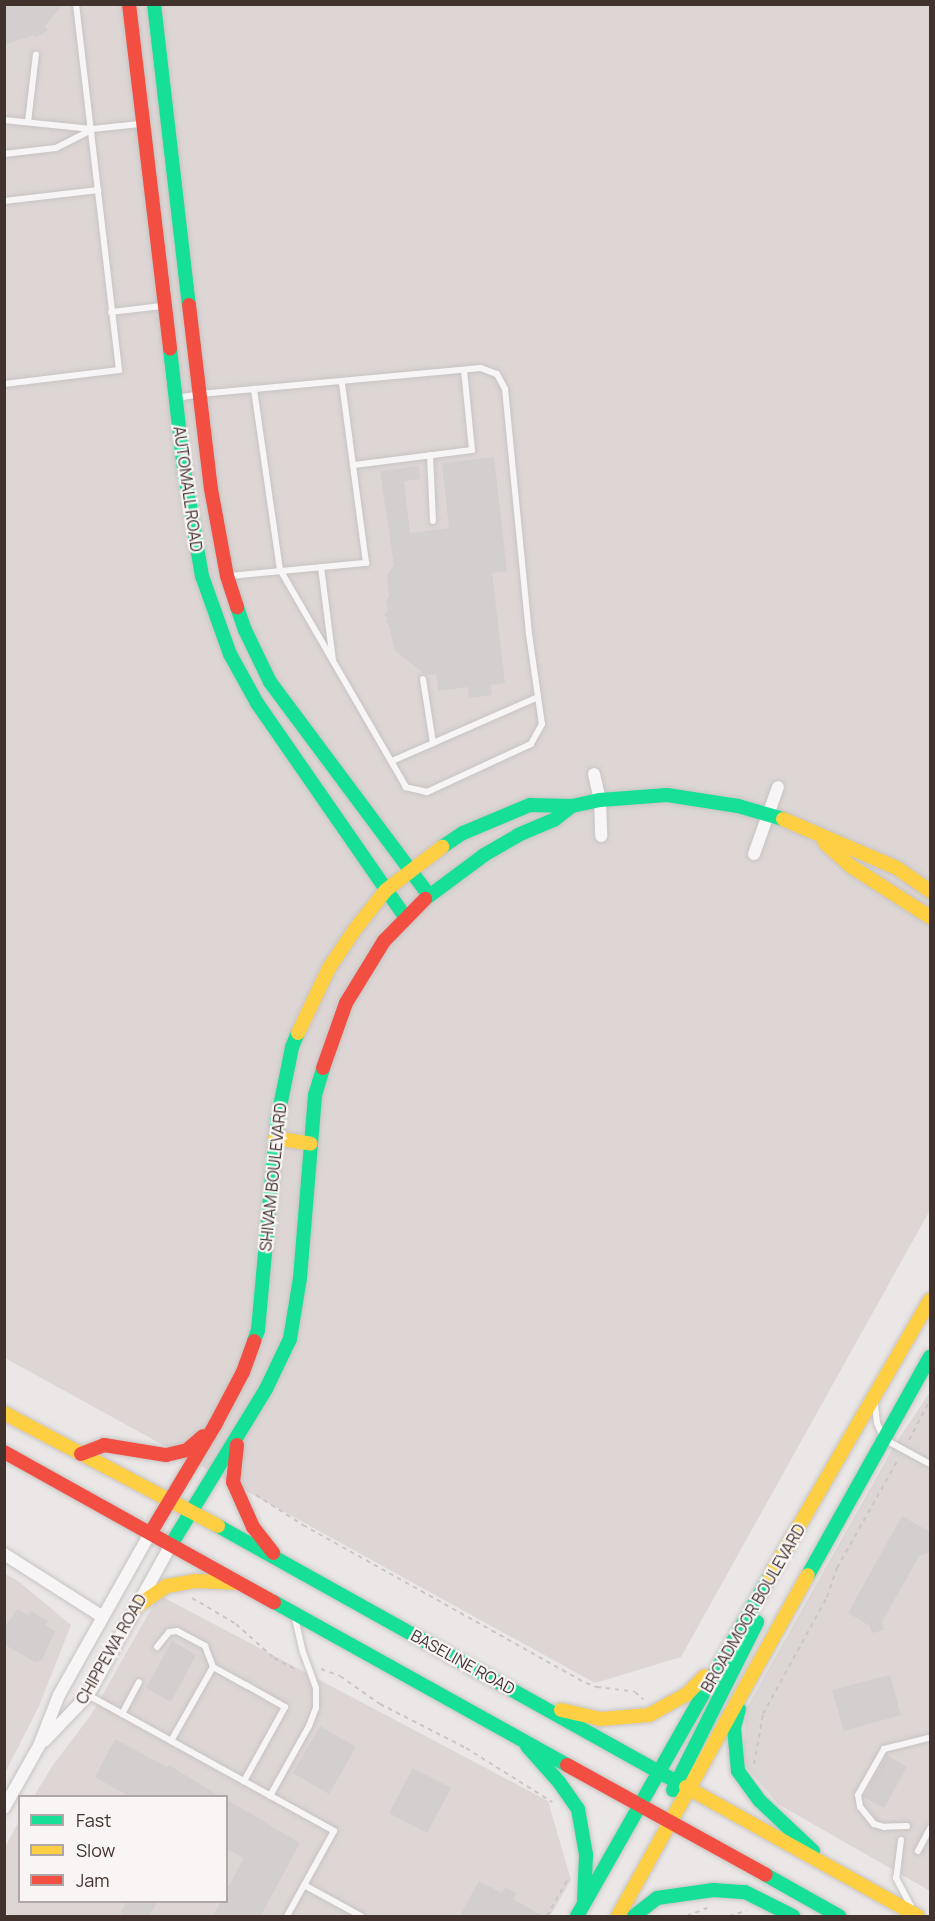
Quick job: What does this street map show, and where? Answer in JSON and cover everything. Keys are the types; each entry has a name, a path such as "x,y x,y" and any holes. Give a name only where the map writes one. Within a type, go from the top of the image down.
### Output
{"main road":[{"name":"AUTOMALL ROAD","path":"129,4 176,398 202,576 230,654 256,703 405,917"},
{"name":"AUTOMALL ROAD","path":"154,4 211,489 226,576 245,630 270,682 412,869 429,895"},
{"name":"SHIVAM BOULEVARD","path":"151,1532 215,1425 243,1372 258,1330 275,1138 292,1047 329,968 356,928 386,890 463,833 530,805 572,806 600,800 667,795 738,806 769,814 897,868 930,891"},
{"name":"SHIVAM BOULEVARD","path":"172,1543 266,1389 290,1339 300,1278 315,1095 328,1049 346,1003 384,941 429,895 484,855 518,835 554,820 572,806"},
{"name":"SHIVAM BOULEVARD","path":"812,832 852,867 930,917"},
{"path":"275,1138 311,1144"},
{"name":"BROADMOOR BOULEVARD","path":"581,1910 639,1804 875,1399 930,1300"},
{"name":"BROADMOOR BOULEVARD","path":"618,1917 930,1357"},
{"name":"BASELINE ROAD","path":"4,1413 191,1511 917,1916"},
{"path":"81,1454 104,1445 166,1455 187,1450 215,1425"},
{"path":"239,1435 233,1482 253,1527 278,1560"},
{"path":"4,1452 293,1610 840,1917"},
{"path":"137,1606 167,1586 195,1581 244,1583"},
{"path":"670,1821 668,1803 675,1781 759,1620 762,1594"},
{"path":"542,1706 601,1719 649,1715 687,1695 725,1655"},
{"path":"745,1687 734,1728 738,1771 760,1801 831,1869"},
{"path":"515,1734 560,1782 578,1809 583,1827 586,1855 581,1910"},
{"path":"634,1917 657,1898 713,1890 745,1892 794,1917"}],"street":[{"path":"594,774 600,800 601,836"},
{"path":"754,854 778,787"},
{"name":"CHIPPEWA ROAD","path":"4,1808 39,1746 59,1695 151,1532"},
{"name":"CHIPPEWA ROAD","path":"39,1746 88,1695 172,1543"},
{"path":"4,1554 103,1617"}],"lane":[{"path":"4,384 119,370 76,4"},
{"path":"28,122 36,54"},
{"path":"4,120 92,129 143,123"},
{"path":"4,154 56,148 92,129"},
{"path":"4,201 98,190"},
{"path":"111,312 165,306"},
{"path":"176,398 200,394 254,389 342,382 481,368 497,374 505,390 529,634 542,724 531,744 427,792 406,787 280,570 254,389"},
{"path":"354,465 472,450 464,370"},
{"path":"226,576 366,563 342,382"},
{"path":"430,455 433,521"},
{"path":"321,567 333,664"},
{"path":"423,679 433,742"},
{"path":"392,761 538,697"},
{"path":"875,1399 876,1423 884,1439 930,1464"},
{"path":"270,1796 309,1726 316,1708 316,1688 303,1653 293,1610"},
{"path":"157,1647 168,1632 177,1631 205,1646 213,1667 285,1707 244,1781"},
{"path":"171,1741 213,1667"},
{"path":"122,1713 139,1682"},
{"path":"88,1695 334,1831 287,1917"},
{"path":"907,1826 885,1827 874,1824 860,1807 858,1795 884,1749 928,1738"},
{"path":"918,1851 930,1828"},
{"path":"901,1840 896,1878 917,1916"},
{"path":"304,1885 361,1917"}],"path":[{"path":"916,1425 930,1400"},
{"path":"746,1769 756,1763 763,1714 827,1597 837,1568 892,1470"},
{"path":"248,1494 268,1501 303,1525 586,1683 597,1687 635,1692 645,1702"},
{"path":"185,1594 236,1624 285,1665 298,1671 328,1670 340,1676 380,1704 466,1748 556,1804"},
{"path":"547,1917 572,1873"},
{"path":"687,1917 715,1906"},
{"path":"729,1917 748,1910 743,1909"}],"shaded area":[{"path":"4,5 930,5 930,1210 681,1657 595,1683 5,1358"},
{"path":"930,1392 930,1891 778,1804 743,1763 746,1709 894,1446"},
{"path":"5,1574 18,1581 71,1625 39,1706 5,1773"},
{"path":"159,1595 548,1801 571,1880 550,1916 11,1916 5,1913 5,1847 18,1823 18,1903 228,1903 228,1795 35,1795 53,1765 91,1715"}],"building":[{"path":"4,4 63,4 45,26 48,30 36,38 34,35 4,45"},
{"path":"494,457 507,571 492,573 505,683 491,685 492,695 469,698 468,687 438,691 436,674 426,675 395,651 389,625 385,621 388,618 384,615 388,611 387,575 394,565 380,471 419,466 420,479 404,481 410,533 449,528 442,463"},
{"path":"902,1516 930,1532 930,1553 919,1556 882,1622 884,1630 872,1633 870,1626 848,1613"},
{"path":"18,1609 28,1615 30,1611 48,1621 45,1625 55,1631 42,1660 35,1662 4,1644 4,1627"},
{"path":"172,1641 196,1655 171,1702 146,1688"},
{"path":"890,1675 901,1715 844,1731 832,1690"},
{"path":"320,1726 356,1747 329,1794 293,1773"},
{"path":"115,1739 167,1767 169,1765 218,1795 126,1795 95,1777"},
{"path":"887,1755 907,1767 884,1808 864,1797"},
{"path":"413,1768 451,1788 427,1833 389,1813"},
{"path":"228,1800 300,1843 260,1917 212,1917 220,1903 228,1903 228,1887 244,1858 228,1850"},
{"path":"479,1881 502,1893 505,1887 516,1893 513,1899 544,1917 459,1917"},
{"path":"126,1903 156,1903 149,1917 127,1917 120,1913"}],"traffic: fast":[{"path":"154,4 189,305"},
{"path":"170,349 184,470 202,576 230,654 257,703 405,917"},
{"path":"237,607 245,630 270,682 429,895"},
{"path":"442,847 463,833 530,805 572,806 600,800 667,795 738,806 783,819"},
{"path":"425,899 484,855 518,835 554,820 572,806"},
{"path":"254,1341 258,1330 277,1121 292,1047 298,1033"},
{"path":"172,1543 266,1389 290,1339 300,1278 315,1095 323,1068"},
{"path":"808,1575 930,1357"},
{"path":"218,1526 686,1787"},
{"path":"577,1916 770,1576"},
{"path":"274,1602 567,1765"},
{"path":"673,1790 757,1622"},
{"path":"739,1709 734,1728 738,1771 760,1801 813,1851"},
{"path":"527,1746 559,1782 578,1809 586,1855 584,1900"},
{"path":"766,1875 839,1916"},
{"path":"634,1916 657,1898 713,1890 745,1892 793,1916"}],"traffic: slow":[{"path":"783,819 897,868 930,891"},
{"path":"825,843 852,867 930,917"},
{"path":"298,1033 329,968 356,928 386,890 442,847"},
{"path":"275,1138 311,1144"},
{"path":"770,1576 930,1300"},
{"path":"4,1413 218,1526"},
{"path":"618,1916 808,1575"},
{"path":"137,1606 167,1586 195,1581 240,1583"},
{"path":"561,1710 601,1719 649,1715 687,1694 705,1676"},
{"path":"686,1787 918,1916"}],"traffic: jam":[{"path":"129,4 170,349"},
{"path":"189,305 211,489 227,576 237,607"},
{"path":"323,1068 346,1003 384,941 425,899"},
{"path":"151,1532 215,1425 243,1372 254,1341"},
{"path":"81,1454 104,1445 166,1455 187,1450 203,1436"},
{"path":"237,1445 233,1482 253,1527 273,1553"},
{"path":"4,1452 274,1602"},
{"path":"567,1765 766,1875"}]}
